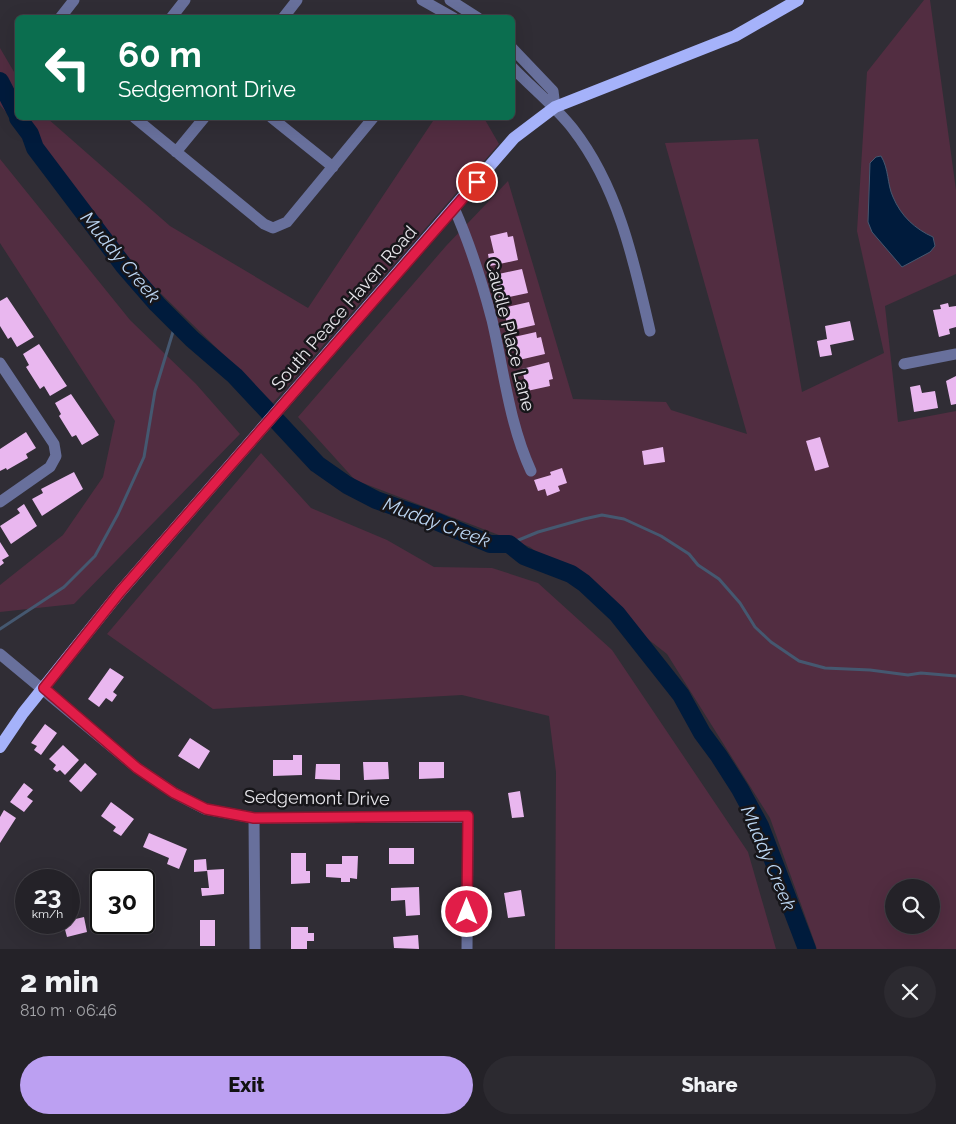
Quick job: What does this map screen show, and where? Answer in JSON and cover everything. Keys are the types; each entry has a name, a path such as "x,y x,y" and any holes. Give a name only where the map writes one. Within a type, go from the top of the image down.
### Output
{"main road":[{"name":"South Peace Haven Road","path":"0,747 120,592 227,468 289,400 514,138 555,107 736,36 798,0"}],"street":[{"path":"62,15 74,0"},
{"path":"173,15 184,0"},
{"path":"287,15 297,0"},
{"path":"422,0 450,15"},
{"path":"450,0 474,15"},
{"path":"456,15 462,7"},
{"path":"515,51 553,91 555,107"},
{"path":"515,69 542,98 555,107 588,151 618,213 631,250 650,331"},
{"path":"137,120 264,224 273,228 287,222 371,120"},
{"path":"176,152 202,120"},
{"path":"274,120 333,167"},
{"name":"Caudle Place Lane","path":"454,208 472,251 492,321 507,400 522,452 531,471"},
{"path":"904,364 956,354"},
{"path":"0,363 54,444 56,456 50,467 0,502"},
{"name":"Sedgemont Drive","path":"0,654 44,688 137,768 174,793 206,809 254,818 468,816 467,949"},
{"path":"254,818 255,949"}],"shaded area":[{"path":"924,0 930,0 956,190 956,274 885,306 898,422 956,411 956,949 817,949 770,818 667,654 530,547 355,480 298,417 446,246 508,181 573,399 666,402 671,410 747,434 665,143 758,139 802,392 884,353 857,231 867,72"},
{"path":"0,48 15,74 15,120 49,120 170,226 308,308 434,120 485,120 499,144 273,403 143,276 0,105"},
{"path":"0,159 130,320 196,384 240,434 74,604 0,612 0,585 63,535 103,477 115,421 0,243"},
{"path":"261,453 311,508 387,540 434,567 492,568 538,583 612,650 748,852 776,949 555,949 556,772 549,716 462,695 213,709 107,634"}],"water":[{"path":"881,156 896,204 909,221 933,237 935,246 930,252 902,267 872,232 868,222 870,163 876,157"}],"building":[{"path":"507,232 508,237 513,236 518,260 490,266 488,254 494,253 490,236"},
{"path":"522,269 528,293 500,299 494,275"},
{"path":"7,297 34,337 17,347 11,337 8,339 0,326 0,301"},
{"path":"529,302 535,325 509,331 503,308"},
{"path":"948,303 949,307 956,306 956,327 949,329 950,334 939,337 933,310 941,309 940,305"},
{"path":"850,321 854,340 830,345 832,355 820,357 817,341 827,339 825,326"},
{"path":"536,332 537,338 541,337 545,354 519,360 514,337"},
{"path":"39,344 67,386 50,396 44,386 40,389 26,367 29,365 23,354"},
{"path":"549,362 553,379 549,380 550,386 527,391 522,369"},
{"path":"956,376 956,404 951,405 946,381"},
{"path":"920,385 922,393 935,391 938,408 914,412 910,387"},
{"path":"71,394 99,435 82,445 76,435 72,437 59,416 61,414 55,403"},
{"path":"26,432 36,448 26,454 28,458 7,470 6,468 0,471 0,449"},
{"path":"820,437 829,467 815,471 806,441"},
{"path":"663,447 665,462 644,465 642,451"},
{"path":"562,468 567,483 558,486 560,491 547,496 545,489 538,491 534,480 551,475 550,472"},
{"path":"74,472 83,489 42,516 32,499 43,493 41,489"},
{"path":"24,504 37,526 11,544 0,526 20,513 17,509"},
{"path":"0,542 9,556 2,560 4,563 0,566"},
{"path":"110,668 124,677 113,692 117,695 112,702 106,698 99,707 88,699"},
{"path":"45,724 57,733 41,755 34,750 37,746 31,743"},
{"path":"190,738 210,751 199,769 178,756"},
{"path":"63,745 79,760 65,775 60,770 57,772 53,769 56,765 49,759"},
{"path":"293,755 302,755 302,775 273,776 273,760 293,760"},
{"path":"363,762 388,762 389,779 364,780"},
{"path":"419,762 444,762 444,778 419,779"},
{"path":"85,763 97,774 81,792 69,781"},
{"path":"316,764 340,764 340,780 315,779"},
{"path":"24,783 33,790 27,797 33,801 24,812 10,802"},
{"path":"520,791 524,817 512,818 508,793"},
{"path":"111,802 134,819 121,836 113,831 116,827 101,816"},
{"path":"4,810 16,818 0,843 0,817"},
{"path":"149,833 187,849 179,869 167,864 169,858 143,847"},
{"path":"389,848 414,848 414,864 389,864"},
{"path":"291,853 306,853 306,871 310,871 310,883 291,884"},
{"path":"342,856 358,856 357,879 350,878 350,882 341,882 341,878 326,877 326,864 342,864"},
{"path":"206,859 207,871 194,872 194,860"},
{"path":"224,869 224,894 202,896 201,888 209,888 207,870"},
{"path":"419,887 420,915 406,916 405,900 391,901 391,888"},
{"path":"521,890 525,916 508,918 504,893"},
{"path":"84,917 87,932 80,934 80,918"},
{"path":"200,920 215,920 215,946 200,946"},
{"path":"291,927 308,927 308,933 314,933 314,941 307,941 307,949 291,949"},
{"path":"66,934 79,934 67,937"},
{"path":"418,935 419,949 394,948 393,937"}],"waterway":[{"name":"Muddy Creek","path":"0,81 15,110"},
{"name":"Muddy Creek","path":"20,120 30,134 35,148 124,266 157,304 192,339 235,376 317,464 347,485 376,500 433,520 490,544 509,544 524,556 571,574 584,583 617,614 681,695 702,733 740,789 760,826 807,949"},
{"path":"0,629 64,587 95,556 118,514 144,457 155,391 176,322"},
{"path":"509,544 538,532 602,515 624,519 661,536 689,554 698,565 719,579 740,603 755,627 771,642 799,661 825,668 870,670 908,675 921,673 956,676"}],"route":[{"path":"467,912 468,816 254,818 206,809 174,793 137,768 44,688 120,592 477,182"}]}
